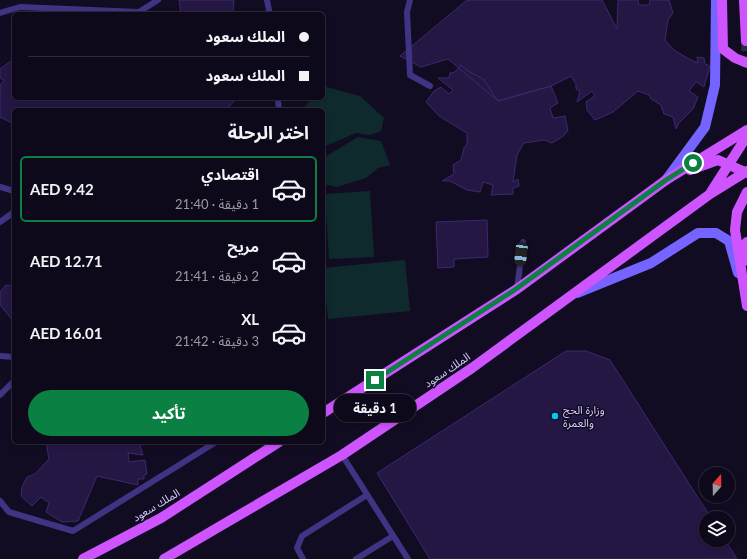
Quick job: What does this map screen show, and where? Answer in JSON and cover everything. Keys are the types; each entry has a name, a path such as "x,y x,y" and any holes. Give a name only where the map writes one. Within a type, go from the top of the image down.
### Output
{"main road":[{"path":"666,180 705,127 715,85 716,0"},
{"path":"722,0 723,48 735,58 747,63"},
{"path":"744,0 746,41"},
{"path":"325,413 516,289 666,180 747,130"},
{"path":"710,194 747,136"},
{"path":"666,180 718,160 746,172"},
{"name":"الملك سعود","path":"164,559 342,455 472,368 710,194 746,172"},
{"path":"747,192 737,212 735,230 747,307"},
{"path":"573,295 651,263 698,233 716,233 729,241 747,307"},
{"path":"747,242 745,244 747,302"},
{"name":"الملك سعود","path":"83,559 161,518 275,444"}],"lane":[{"path":"0,13 20,7 139,12 158,0"},
{"path":"267,0 268,12"},
{"path":"410,0 407,12 410,75 430,86"},
{"path":"0,187 12,190"},
{"path":"0,222 12,213"},
{"path":"516,289 523,242"},
{"path":"0,356 12,357"},
{"path":"0,395 12,383"},
{"path":"0,501 9,512 73,531 213,444"},
{"path":"342,455 408,559"},
{"path":"303,559 297,548 302,536 367,495"},
{"path":"356,559 393,536"}],"green space":[{"path":"325,87 360,96 384,118 381,131 370,135 356,133 325,146 325,108 304,108 310,100 325,100"},
{"path":"358,137 381,141 390,165 378,168 366,178 337,187 325,184 325,157"},
{"path":"370,191 374,257 329,259 325,194"},
{"path":"405,260 410,311 328,319 325,288 325,268"}],"building":[{"path":"179,0 234,0 233,12 181,12"},
{"path":"467,0 602,0 617,29 618,0 638,0 639,5 649,5 650,0 669,0 673,13 668,20 665,40 674,50 689,59 698,63 697,57 704,58 705,64 710,66 704,87 696,82 689,91 698,97 693,109 679,123 676,129 673,117 664,114 661,105 651,99 649,95 638,91 613,112 595,120 587,110 586,102 595,96 592,91 577,102 580,91 576,89 576,84 571,76 551,86 498,101 448,59 421,67 400,56"},
{"path":"12,61 12,100 235,100 228,108 12,108 12,123 0,117 0,85 4,80 0,78 0,69"},
{"path":"461,65 468,71 483,79 498,101 551,86 558,103 550,108 553,118 565,116 568,131 562,137 552,143 544,140 524,143 517,155 513,182 518,179 519,186 513,188 513,194 491,195 493,185 483,182 480,192 467,190 450,181 442,181 454,174 453,165 461,160 464,148 467,144 467,133 439,116 426,102 434,91 441,87 449,94 453,90 438,78 449,78 450,73 455,72"},
{"path":"487,220 488,257 454,259 454,267 438,268 436,222"},
{"path":"6,285 12,286 12,320 0,305 0,292"},
{"name":"وزارة الحج والعمرة","path":"566,351 586,351 610,360 699,499 699,503 701,503 707,511 699,511 699,547 729,547 737,559 430,559 377,473"},
{"path":"46,444 140,444 143,455 128,453 129,462 145,460 147,474 144,475 144,479 138,479 138,485 97,476 78,521 62,522 46,512 49,503 41,497 32,506 21,496 22,487 27,477 35,474 49,459"}],"tunnel":[{"path":"746,41 747,60"}],"place":[{"name":"وزارة الحج والعمرة","path":"555,416"}],"route":[{"path":"375,380 516,289 666,180 693,163"}]}
